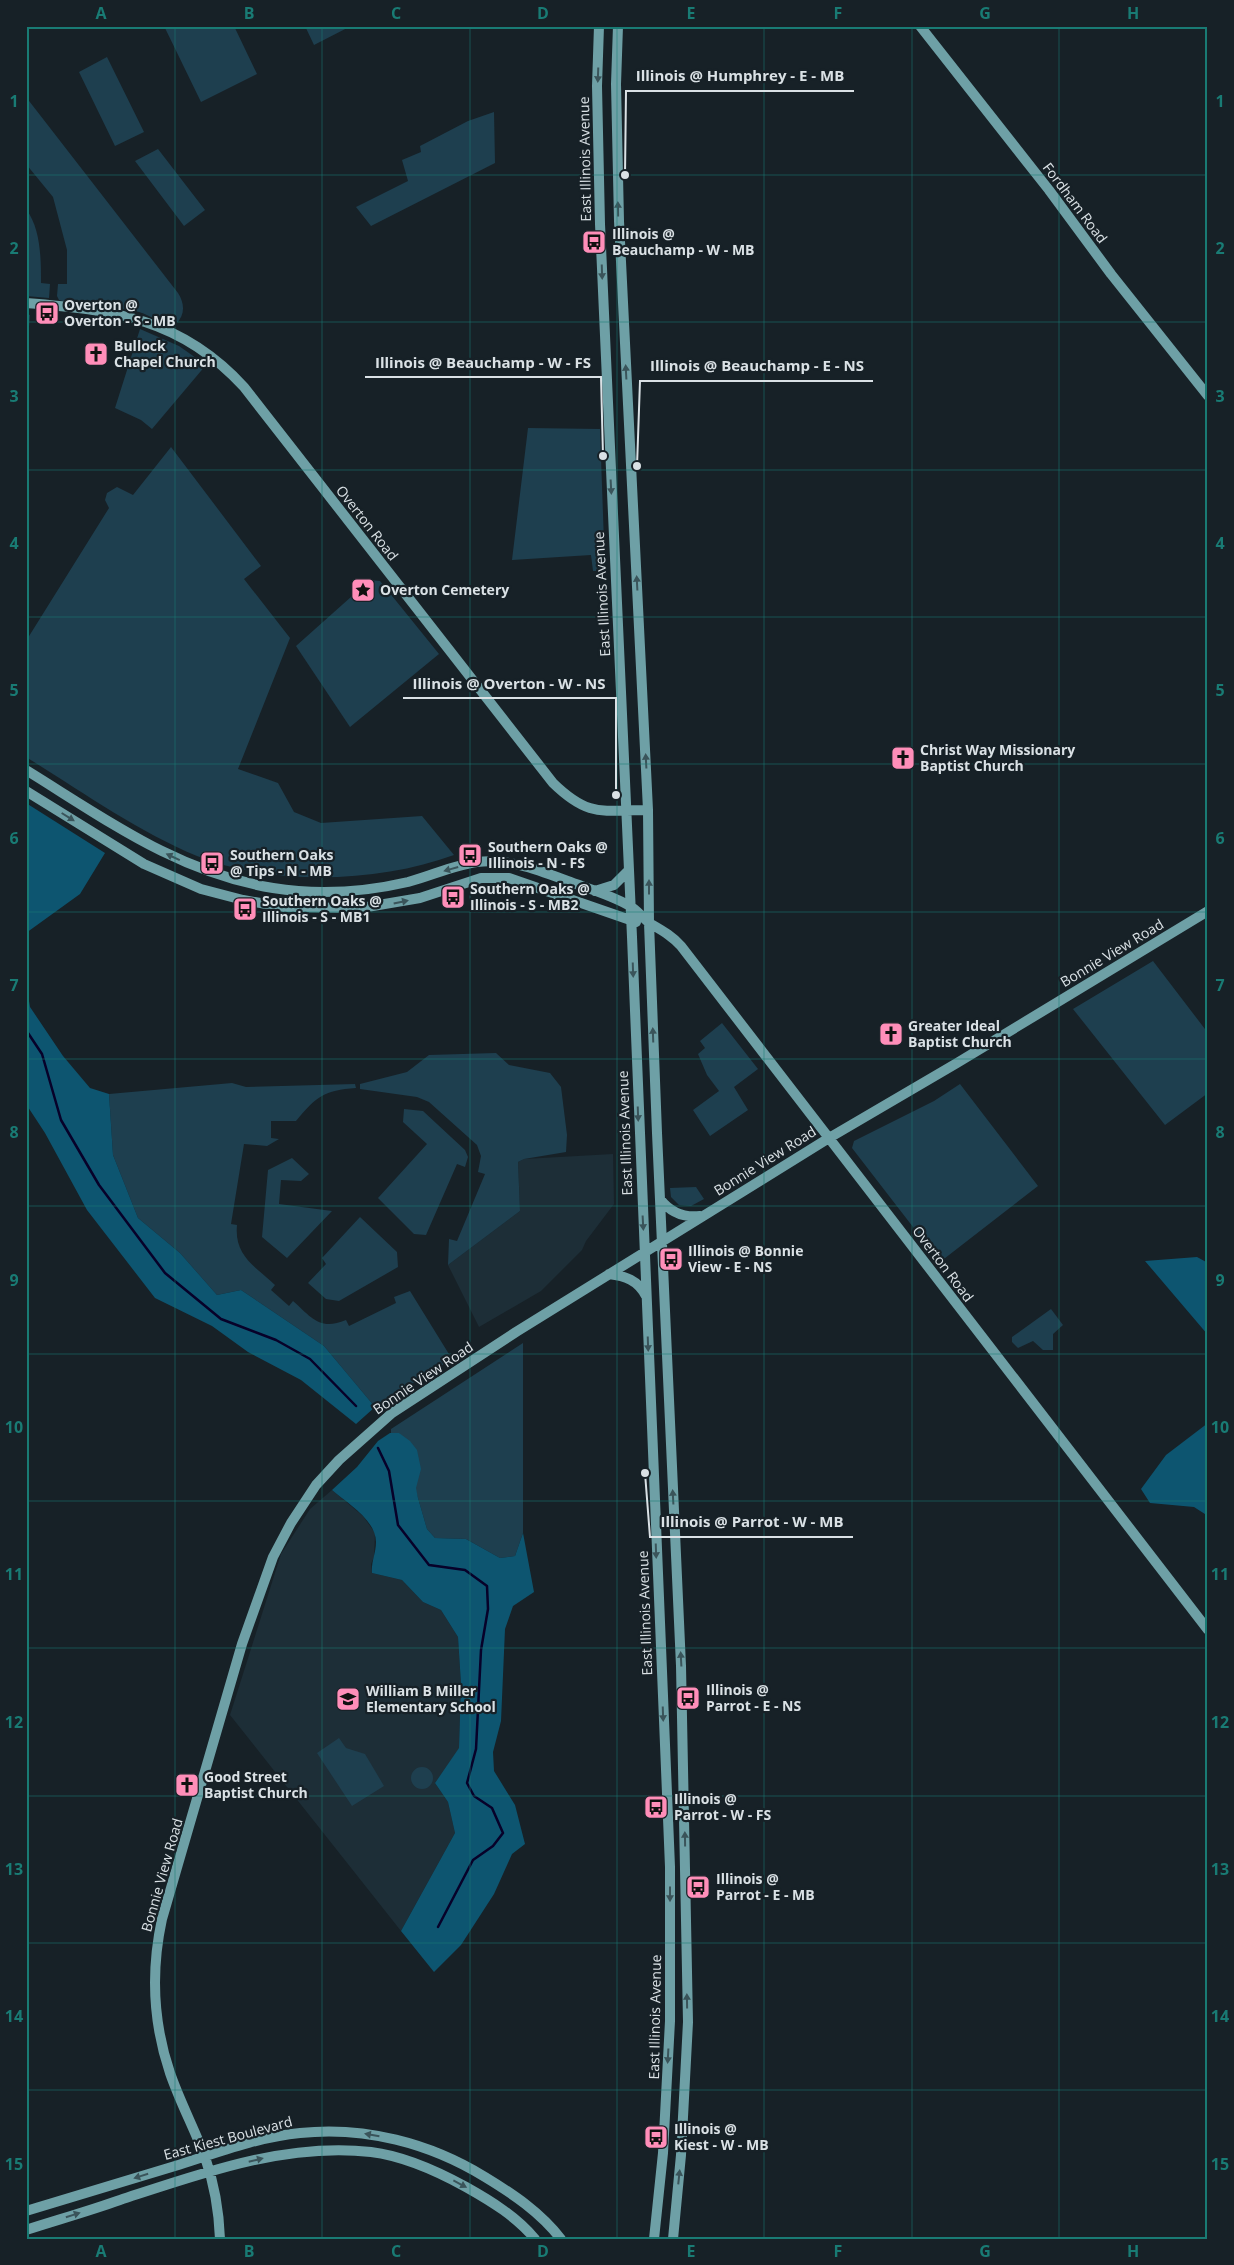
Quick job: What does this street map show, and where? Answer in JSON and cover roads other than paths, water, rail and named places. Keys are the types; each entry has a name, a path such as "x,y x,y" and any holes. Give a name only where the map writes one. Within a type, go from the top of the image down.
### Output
{"main road":[{"name":"East Illinois Avenue","path":"599,26 597,86 600,220 670,1867 670,2021 663,2153 654,2239"},
{"path":"618,26 616,84 619,221 648,810 654,1066 677,1584 686,1866 688,2022 681,2155 673,2239"},
{"name":"Fordham Road","path":"920,26 1049,190 1111,274 1208,396"},
{"name":"Overton Road","path":"26,303 122,314 145,320 192,343 229,370 244,386 553,783 567,797 583,807 596,810 648,810"},
{"name":"Overton Road","path":"26,770 144,843 173,858 206,871 248,883 294,890 319,891 381,887 475,862 487,861 519,864 595,891 630,906 650,923 673,937 682,946 1208,1630"},
{"path":"26,791 144,864 201,889 243,900 283,907 361,908 420,898 488,878 509,878 631,922 650,923"},
{"path":"487,861 488,878"},
{"path":"595,891 614,885 629,870"},
{"path":"243,900 248,883"},
{"name":"Bonnie View Road","path":"220,2239 219,2218 209,2172 174,2086 163,2048 155,1996 157,1946 162,1919 242,1644 273,1557 291,1523 316,1485 339,1460 392,1413 701,1216 1208,911"},
{"path":"636,1065 654,1066"},
{"path":"660,1199 674,1213 688,1217 701,1216"},
{"path":"609,1274 624,1276 630,1279 642,1289 646,1296"},
{"path":"651,1424 669,1423"},
{"path":"658,1585 677,1584"},
{"path":"670,1867 686,1866"},
{"name":"East Kiest Boulevard","path":"26,2211 253,2142 300,2133 337,2131 371,2134 419,2146 460,2162 522,2201 544,2220 561,2239"},
{"name":"East Kiest Boulevard","path":"26,2230 209,2172 280,2155 332,2150 373,2152 399,2158 453,2180 481,2195 510,2216 535,2239"},
{"path":"663,2153 681,2155"}],"waterway":[{"path":"26,1030 42,1054 61,1120 99,1185 165,1273 221,1319 276,1340 310,1359 356,1406"},
{"path":"378,1448 389,1471 398,1525 429,1565 465,1570 487,1586 488,1609 481,1650 476,1749 467,1783 474,1796 492,1808 503,1833 493,1846 473,1860 438,1927"}],"place":[{"name":"Illinois @ Humphrey - E - MB","path":"625,175"},
{"name":"Illinois @ Beauchamp - W - MB","path":"594,242"},
{"name":"Overton @ Overton - S - MB","path":"47,313"},
{"name":"Bullock Chapel Church","path":"96,354"},
{"name":"Illinois @ Beauchamp - W - FS","path":"603,456"},
{"name":"Illinois @ Beauchamp - E - NS","path":"637,466"},
{"name":"Overton Cemetery","path":"363,590"},
{"name":"Christ Way Missionary Baptist Church","path":"903,758"},
{"name":"Illinois @ Overton - W - NS","path":"616,795"},
{"name":"Southern Oaks @ Illinois - N - FS","path":"470,855"},
{"name":"Southern Oaks @ Tips - N - MB","path":"212,863"},
{"name":"Southern Oaks @ Illinois - S - MB2","path":"453,897"},
{"name":"Southern Oaks @ Illinois - S - MB1","path":"245,909"},
{"name":"Greater Ideal Baptist Church","path":"891,1034"},
{"name":"Illinois @ Bonnie View - E - NS","path":"671,1259"},
{"name":"Illinois @ Parrot - W - MB","path":"645,1473"},
{"name":"Illinois @ Parrot - E - NS","path":"688,1698"},
{"name":"William B Miller Elementary School","path":"348,1699"},
{"name":"Good Street Baptist Church","path":"187,1785"},
{"name":"Illinois @ Parrot - W - FS","path":"656,1807"},
{"name":"Illinois @ Parrot - E - MB","path":"698,1887"},
{"name":"Illinois @ Kiest - W - MB","path":"656,2137"}]}
